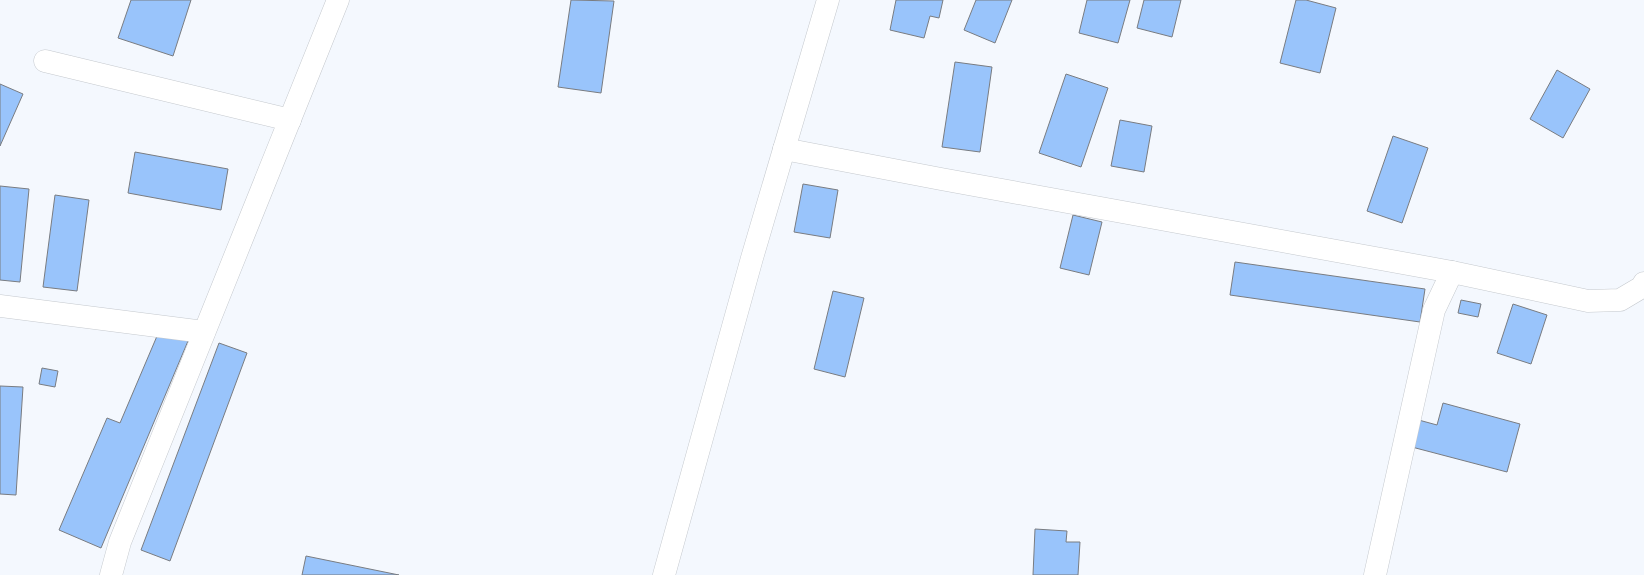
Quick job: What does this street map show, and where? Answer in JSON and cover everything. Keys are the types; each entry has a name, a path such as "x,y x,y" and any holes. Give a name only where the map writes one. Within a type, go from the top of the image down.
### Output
{"street":[{"path":"111,575 120,542 338,0"},
{"path":"664,575 752,258 828,0"},
{"path":"46,62 290,120"},
{"path":"784,149 1452,272 1588,301 1620,300 1642,288 1644,283"},
{"path":"1375,575 1434,310 1452,272"},
{"path":"0,306 204,332"}],"building":[{"path":"131,0 191,0 173,56 118,38"},
{"path":"571,0 614,1 601,93 558,87"},
{"path":"896,0 943,0 939,18 930,16 924,38 890,30"},
{"path":"976,0 1012,0 995,43 964,30"},
{"path":"1087,0 1130,0 1118,43 1079,33"},
{"path":"1144,0 1181,0 1172,37 1137,28"},
{"path":"1296,0 1306,0 1336,8 1320,73 1280,63"},
{"path":"955,62 992,67 980,152 942,147"},
{"path":"1557,70 1590,89 1563,138 1530,119"},
{"path":"1066,74 1108,88 1081,167 1039,153"},
{"path":"0,84 23,94 0,146"},
{"path":"1120,120 1152,126 1144,172 1111,166"},
{"path":"1393,136 1428,148 1402,223 1367,211"},
{"path":"135,152 228,169 221,210 128,193"},
{"path":"803,184 838,190 830,238 794,232"},
{"path":"0,186 29,189 20,282 0,280"},
{"path":"55,195 89,200 77,291 43,287"},
{"path":"1073,215 1102,222 1089,275 1060,268"},
{"path":"1235,262 1425,289 1420,322 1230,295"},
{"path":"833,291 864,298 845,377 814,369"},
{"path":"1461,300 1481,304 1478,317 1458,313"},
{"path":"1513,304 1547,315 1531,364 1497,353"},
{"path":"160,329 188,341 101,548 59,530 107,418 120,423"},
{"path":"219,343 247,353 170,561 141,550"},
{"path":"42,368 58,371 55,387 39,384"},
{"path":"0,386 23,387 16,495 0,494"},
{"path":"1443,403 1520,424 1507,472 1408,446 1415,419 1437,425"},
{"path":"1035,529 1067,531 1066,542 1080,542 1078,575 1033,575"},
{"path":"306,556 399,575 302,575"}]}
